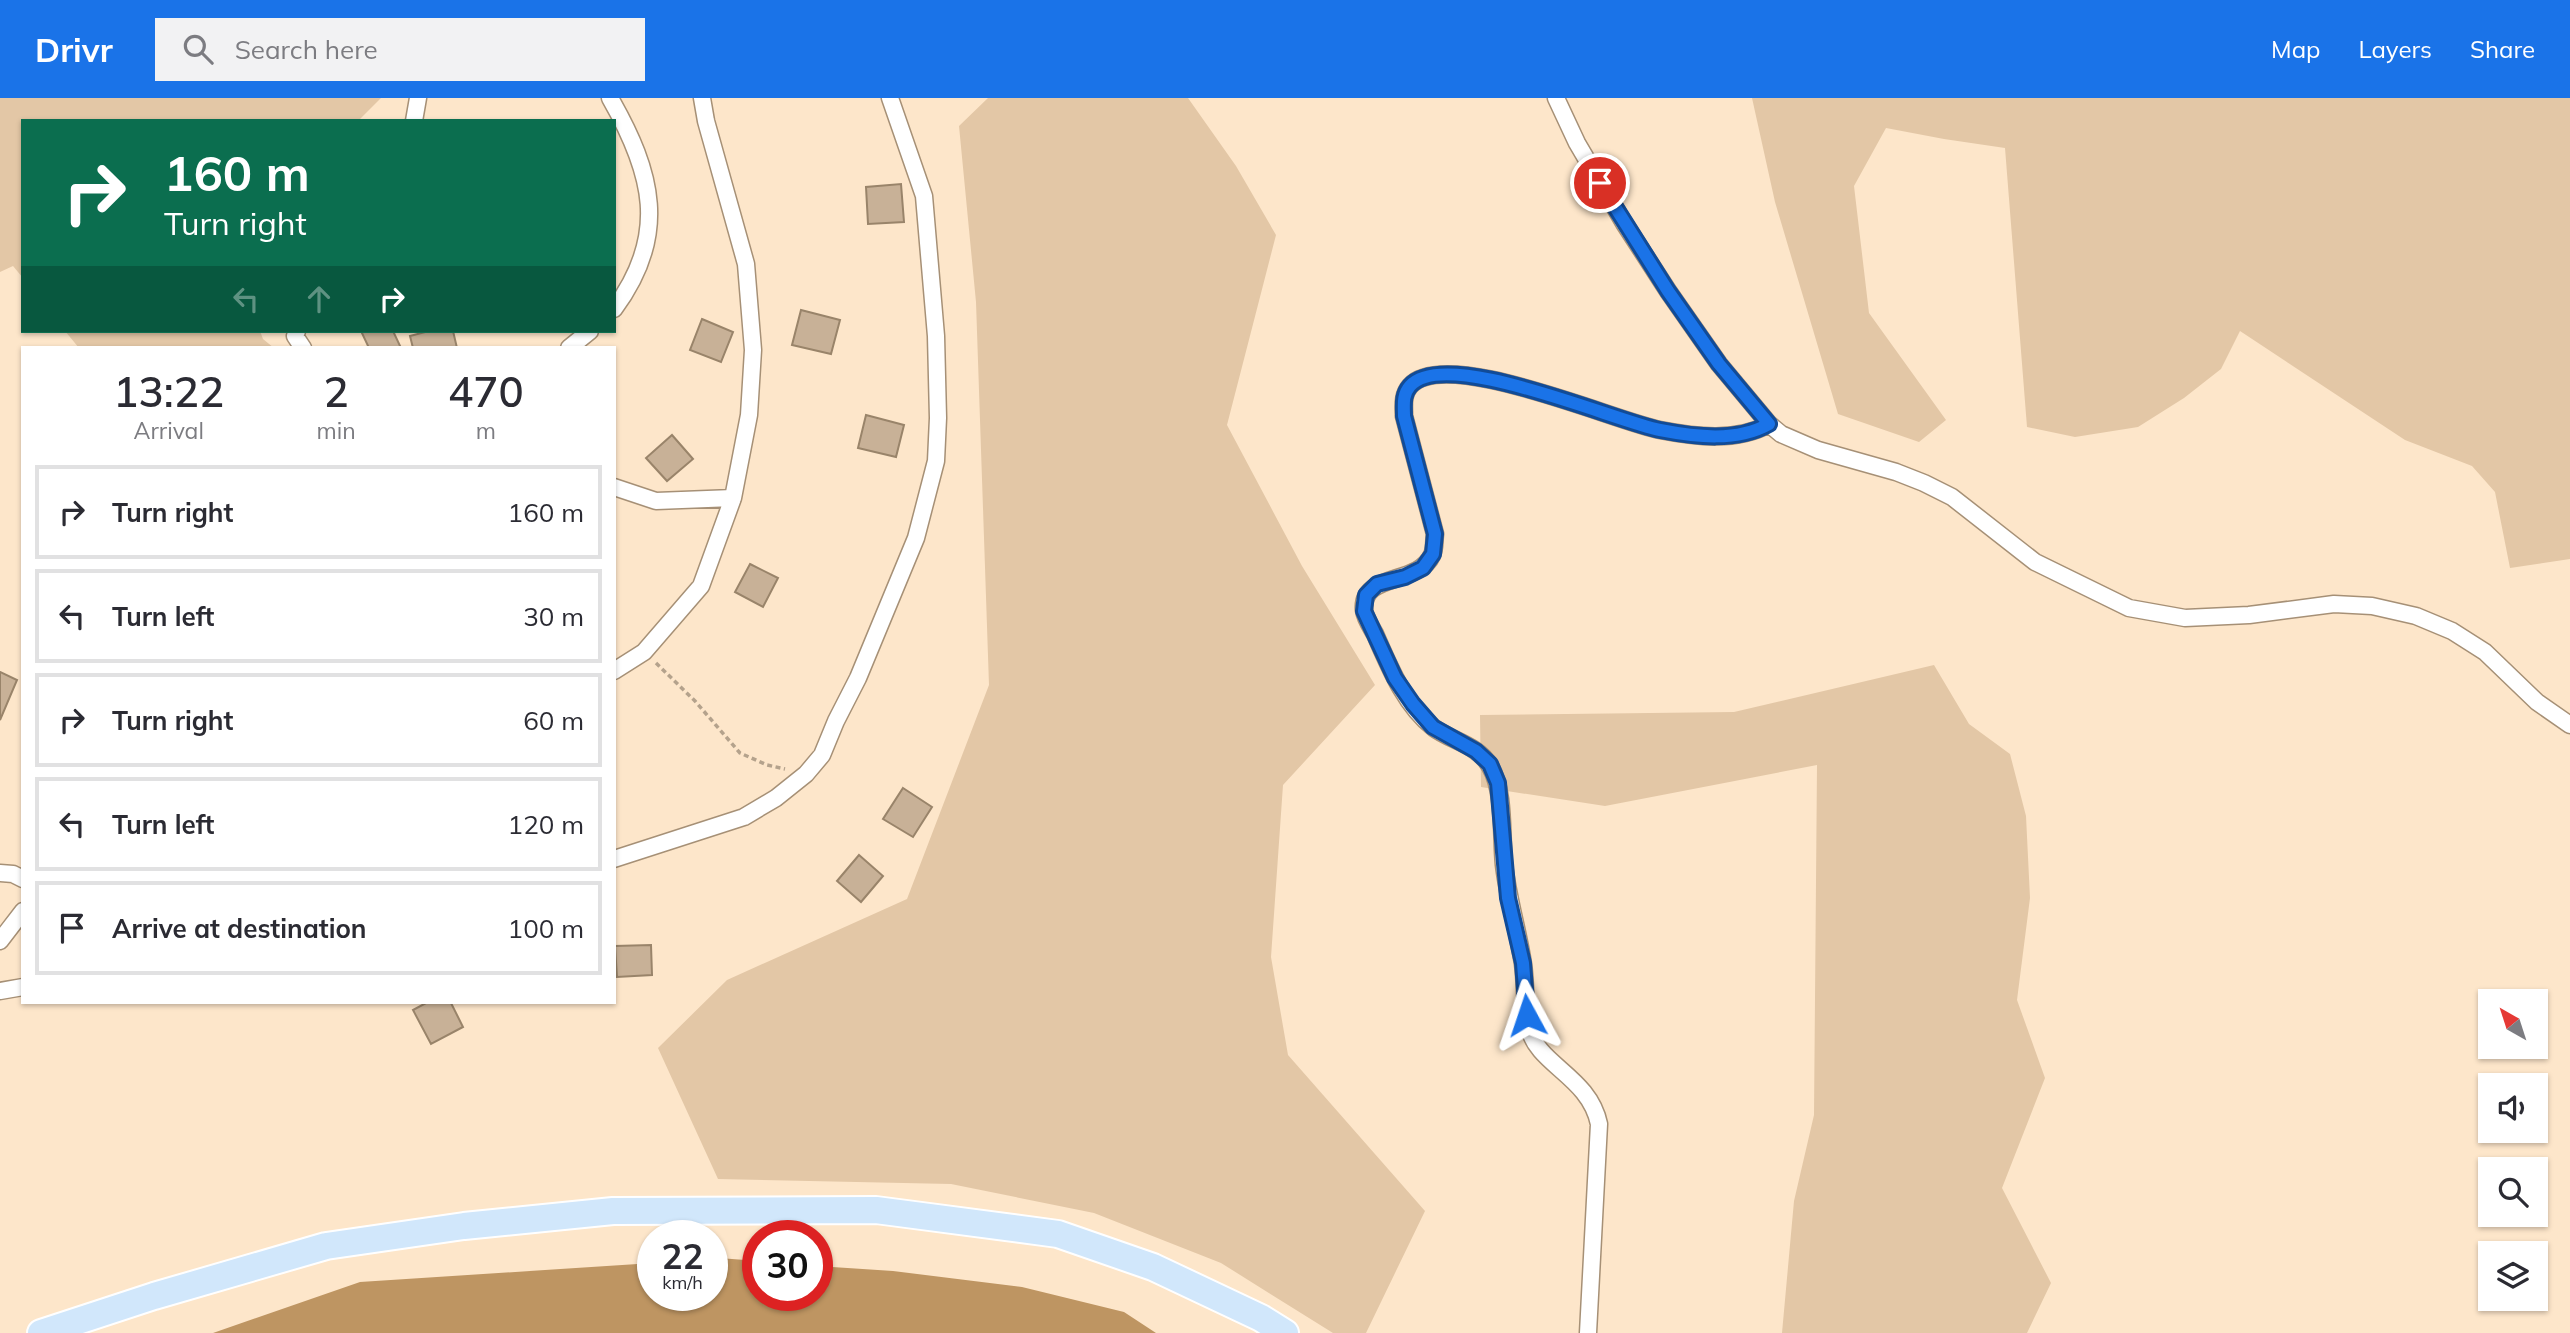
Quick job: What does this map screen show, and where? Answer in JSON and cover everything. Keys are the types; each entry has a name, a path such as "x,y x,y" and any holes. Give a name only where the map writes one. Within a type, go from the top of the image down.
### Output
{"main road":[{"path":"41,1333 154,1296 326,1246 436,1230 613,1211 876,1210 1058,1234 1153,1267 1261,1318 1285,1333"}],"street":[{"path":"414,119 418,98"},
{"path":"610,98 635,149 651,212 645,252 631,287 616,306"},
{"path":"616,670 644,652 701,586 733,498 749,415 754,350 746,264 702,98"},
{"path":"616,858 744,817 776,798 806,774 822,755 858,678 916,538 936,461 936,336 924,196 890,98"},
{"path":"1556,98 1577,143 1668,291 1719,364 1769,424 1781,434 1797,442 1896,472 1952,497 2035,562 2129,608 2185,618 2249,615 2334,604 2372,606 2416,616 2452,631 2485,652 2537,702 2570,725"},
{"path":"571,346 588,333"},
{"path":"1588,1333 1599,1124 1595,1108 1585,1092 1540,1050 1529,1030 1523,963 1508,898 1498,783 1490,764 1476,751 1433,727 1413,704 1395,678 1364,611 1366,595 1377,584 1405,577 1423,568 1433,554 1435,534 1404,416 1404,398 1410,386 1423,377 1458,376 1495,380 1535,390 1658,430 1701,436 1734,436 1756,431 1769,424"},
{"path":"616,488 656,501 733,498"},
{"path":"0,873 21,878"},
{"path":"0,941 21,914"},
{"path":"0,991 21,987"}],"path":[{"path":"644,652 695,701 740,753 767,765 806,774"}],"shaded area":[{"path":"0,98 381,98 360,119 21,119 21,276 13,266 0,272"},
{"path":"988,98 1188,98 1236,166 1276,235 1227,425 1302,566 1375,685 1283,785 1271,957 1288,1055 1425,1211 1366,1333 1333,1333 1221,1263 1094,1213 951,1184 718,1179 658,1048 727,980 907,899 989,685 976,302 959,126"},
{"path":"1752,98 2570,98 2570,559 2510,568 2495,492 2472,466 2405,440 2240,331 2221,369 2184,398 2138,427 2075,437 2027,427 2005,148 1886,128 1854,186 1869,313 1946,420 1919,442 1838,414 1775,202"},
{"path":"67,333 261,333 263,339 272,346 77,346"},
{"path":"1934,665 1969,724 2010,754 2026,816 2030,898 2017,1000 2045,1078 2002,1188 2051,1283 2027,1333 1782,1333 1794,1201 1814,1115 1817,765 1605,806 1481,787 1480,715 1734,712"},
{"path":"728,1259 742,1260 742,1311 833,1311 833,1267 893,1271 1022,1287 1124,1312 1156,1333 213,1333 360,1282 637,1264 637,1311 728,1311"}],"building":[{"path":"901,184 904,222 868,224 866,187"},
{"path":"801,310 840,320 831,354 792,345"},
{"path":"702,319 733,332 721,362 690,350"},
{"path":"362,333 394,333 400,346 368,346"},
{"path":"421,333 453,333 457,346 412,346 410,336"},
{"path":"866,415 904,425 896,457 858,448"},
{"path":"672,435 693,459 667,481 646,458"},
{"path":"750,564 778,578 763,607 735,592"},
{"path":"0,672 17,680 0,720"},
{"path":"903,788 932,807 913,837 883,819"},
{"path":"859,855 883,876 861,902 837,881"},
{"path":"651,945 652,975 617,977 616,946"},
{"path":"424,1004 452,1004 463,1027 431,1044 413,1010"}],"route":[{"path":"1527,1015 1523,963 1508,898 1498,783 1490,764 1476,751 1433,727 1413,704 1395,678 1364,611 1366,595 1377,584 1405,577 1423,568 1433,554 1435,534 1404,416 1404,398 1410,386 1423,377 1435,375 1495,380 1535,390 1658,430 1701,436 1734,436 1756,431 1769,424 1719,364 1668,291 1600,183"}]}
